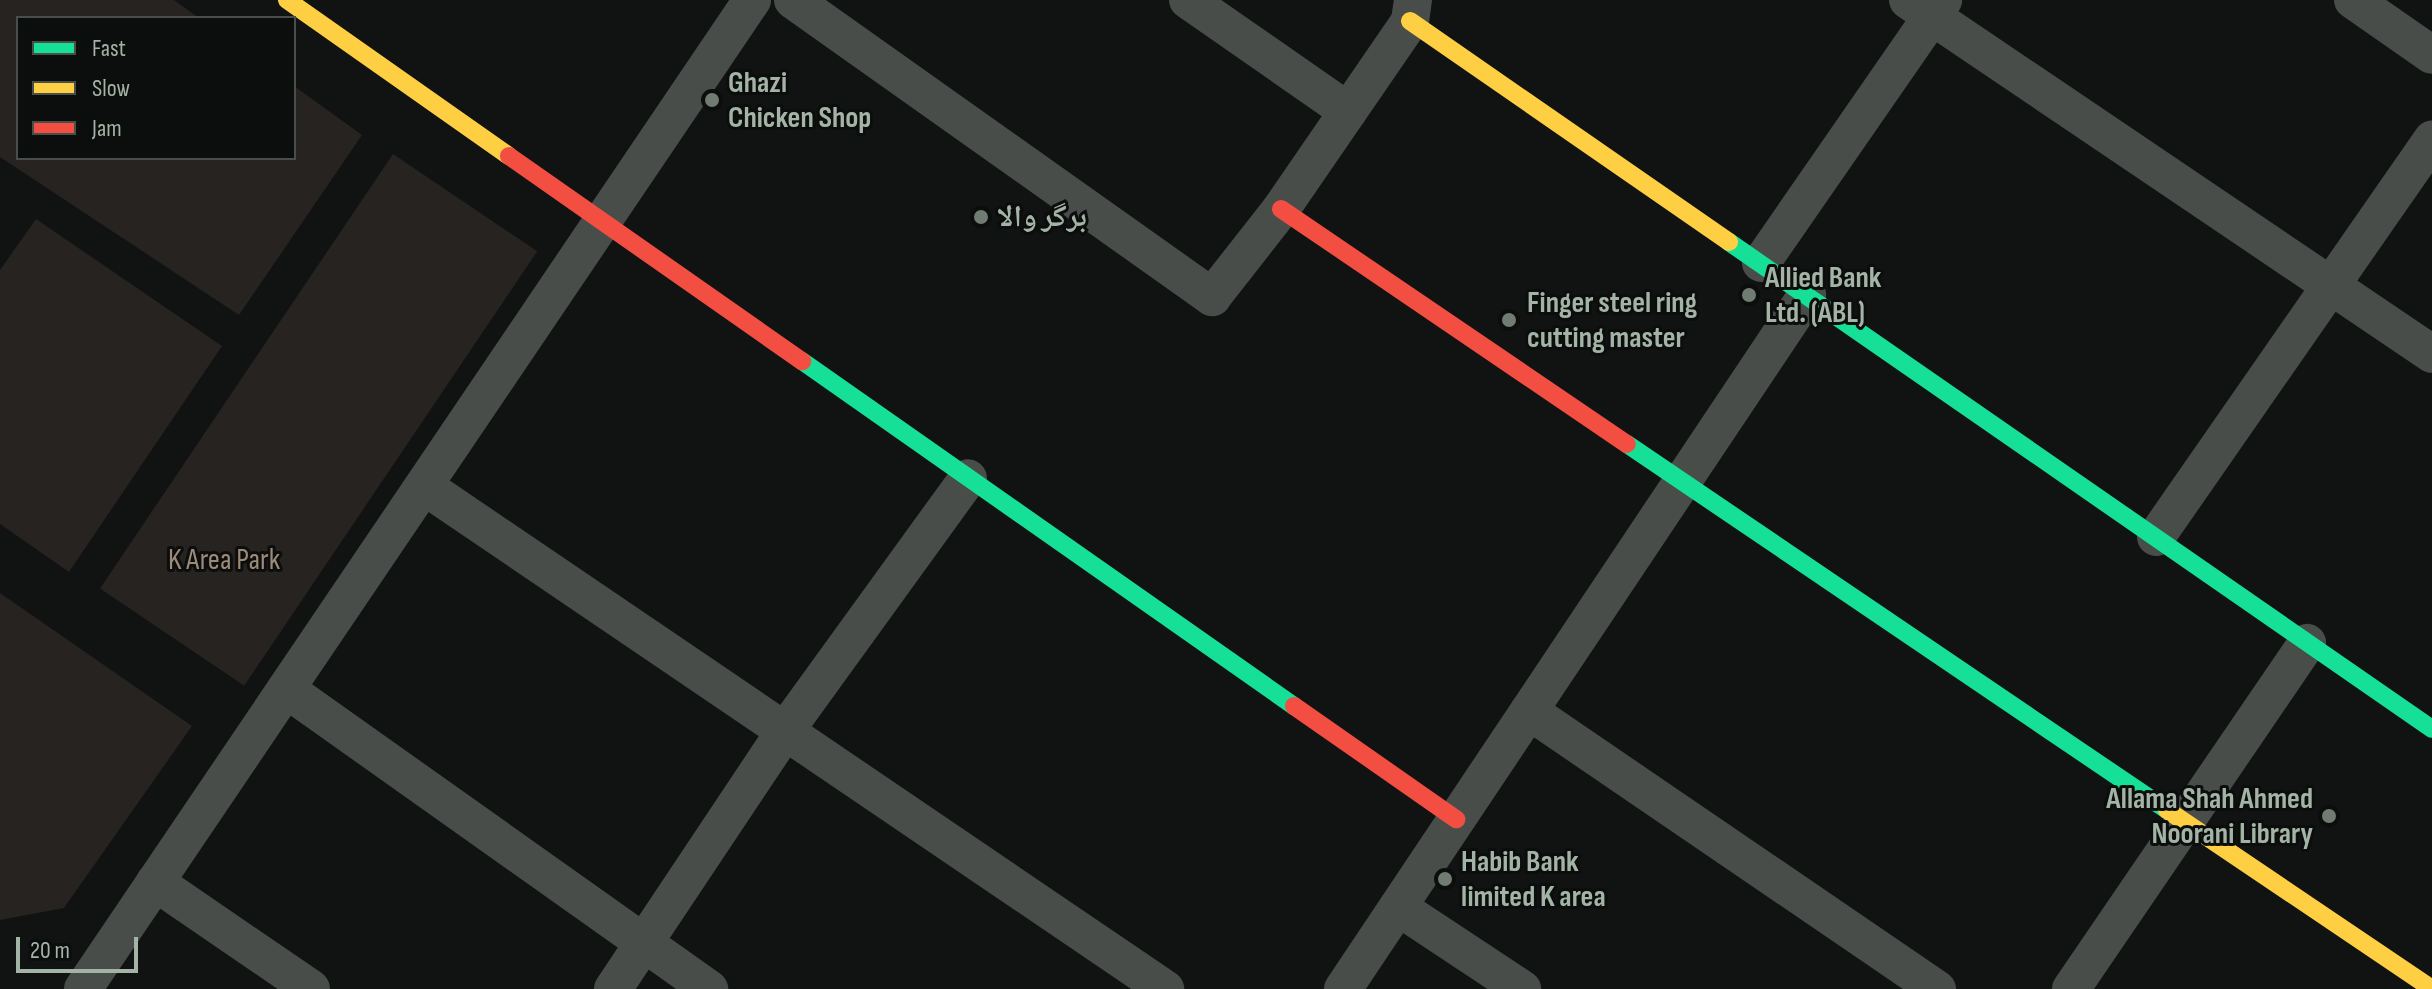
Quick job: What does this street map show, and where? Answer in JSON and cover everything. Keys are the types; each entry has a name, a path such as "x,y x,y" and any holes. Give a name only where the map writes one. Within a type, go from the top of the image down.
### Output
{"street":[{"path":"287,0 1456,819"},
{"path":"83,989 752,0"},
{"path":"793,0 1212,297 1281,209 1348,111 1411,10 1761,263 2432,729"},
{"path":"1188,0 1348,111"},
{"path":"2353,0 2432,55"},
{"path":"1761,263 1928,5 2432,354"},
{"path":"2156,537 2334,286 2432,140"},
{"path":"1281,209 2432,989"},
{"path":"1343,989 1807,295"},
{"path":"613,989 785,731 968,478"},
{"path":"424,486 1165,989"},
{"path":"2071,989 2188,823 2307,643"},
{"path":"286,689 709,989"},
{"path":"1529,711 1937,989"},
{"path":"155,882 311,989"},
{"path":"1398,907 1522,989"}],"green space":[{"path":"0,0 174,0 196,16 16,16 16,160 296,160 296,87 362,135 239,315 0,157"},
{"name":"K Area Park","path":"393,154 537,251 244,686 100,588"},
{"path":"36,219 222,346 69,572 0,524 0,270"},
{"path":"0,593 192,726 64,908 0,920"}],"traffic: fast":[{"path":"1729,242 2432,729"},
{"path":"802,361 1294,706"},
{"path":"1627,444 2167,810"}],"traffic: slow":[{"path":"287,0 509,156"},
{"path":"1410,21 1729,242"},
{"path":"2167,810 2432,989"}],"traffic: jam":[{"path":"509,156 802,361"},
{"path":"1281,209 1627,444"},
{"path":"1294,706 1456,819"}],"place":[{"name":"Ghazi Chicken Shop","path":"712,100"},
{"name":"برگر والا","path":"981,217"},
{"name":"Allied Bank Ltd. (ABL)","path":"1749,295"},
{"name":"Finger steel ring cutting master","path":"1509,320"},
{"name":"Allama Shah Ahmed Noorani Library","path":"2329,816"},
{"name":"Habib Bank limited K area","path":"1445,879"}]}
